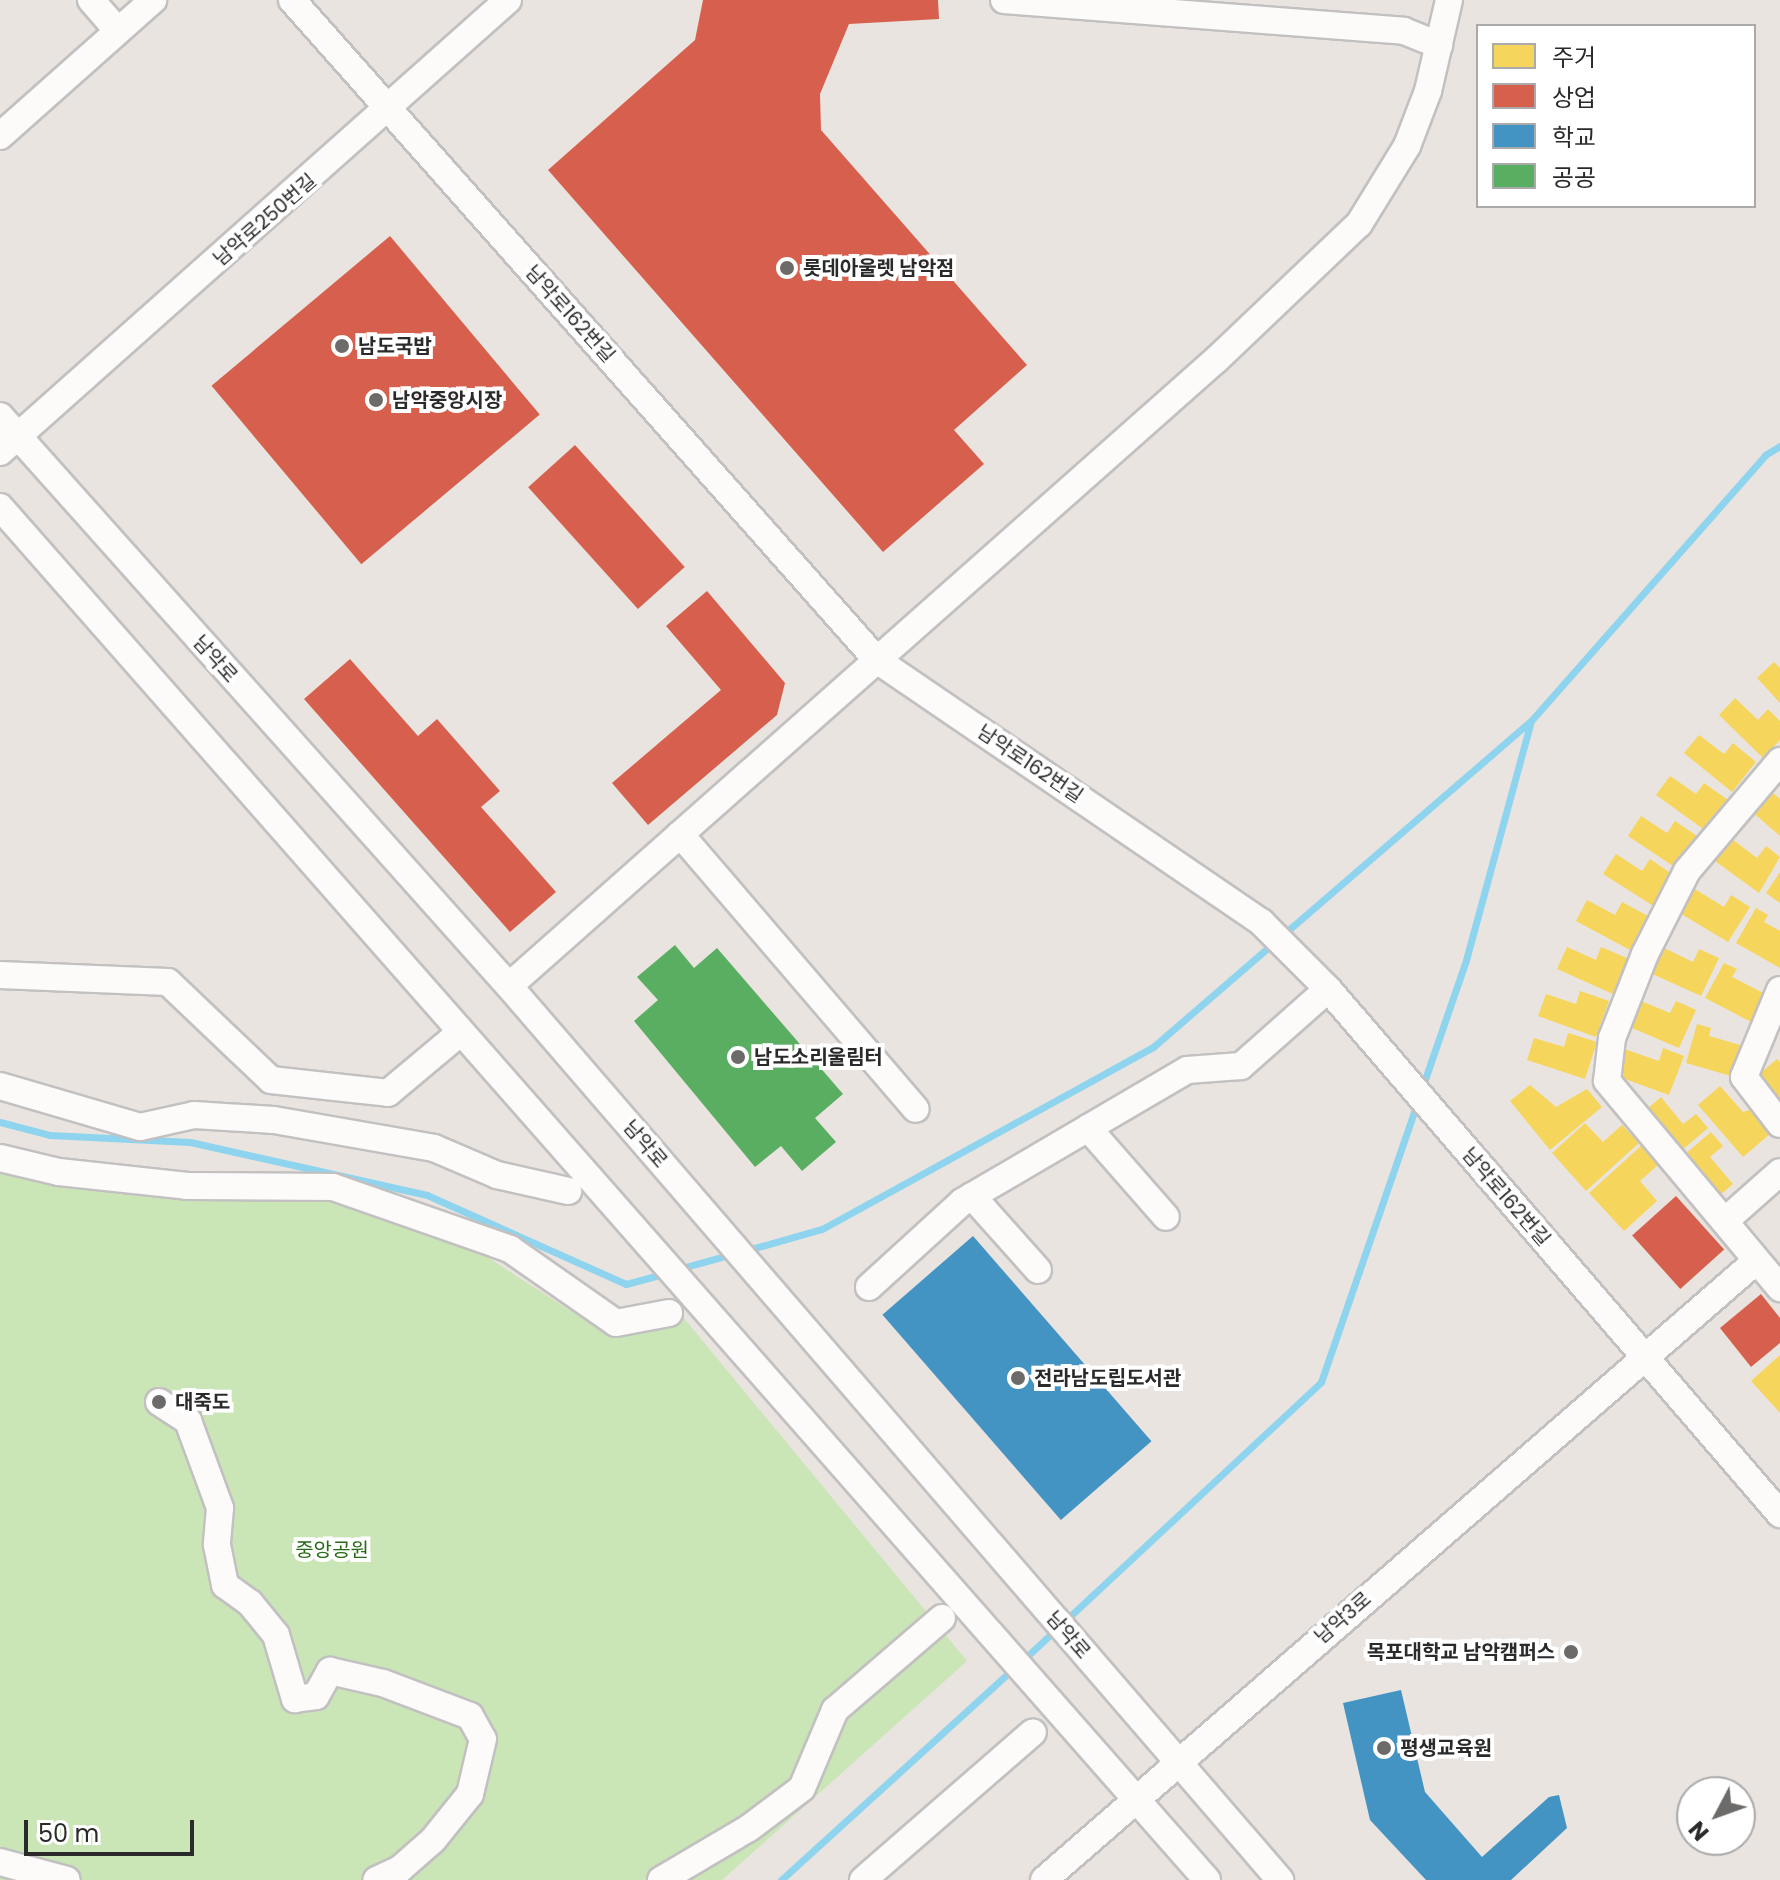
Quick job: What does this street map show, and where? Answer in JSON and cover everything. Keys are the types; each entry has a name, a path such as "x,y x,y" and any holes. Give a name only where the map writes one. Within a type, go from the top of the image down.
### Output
{"street":[{"path":"91,0 118,31"},
{"path":"0,136 153,0"},
{"name":"남악로162번길","path":"292,0 877,660 1261,922 1322,983 1780,1514"},
{"name":"남악로250번길","path":"9,444 389,110 508,0"},
{"path":"1004,0 1404,31 1439,45"},
{"path":"509,986 1275,307 1359,224 1407,146 1439,45 1449,0"},
{"name":"남악로","path":"0,416 9,444 509,986 1280,1880"},
{"path":"0,507 461,1032 624,1212 1207,1880"},
{"path":"1780,761 1687,871 1645,954 1612,1038 1607,1081 1780,1288"},
{"path":"680,834 916,1109"},
{"path":"0,975 168,982 271,1080 388,1093 461,1032"},
{"path":"869,1287 972,1196 1187,1070 1241,1066 1322,983"},
{"path":"1780,990 1744,1077 1780,1124"},
{"path":"0,1086 140,1127 194,1115 274,1120 434,1148 497,1175 568,1191"},
{"path":"1088,1128 1166,1217"},
{"path":"0,1158 59,1172 187,1186 333,1187 510,1249 616,1323 669,1313"},
{"path":"1726,1220 1780,1172"},
{"path":"972,1196 1038,1270"},
{"name":"남악3로","path":"1044,1880 1642,1356 1756,1261"},
{"path":"159,1402 188,1421 220,1508 217,1545 225,1585 250,1603 276,1635 295,1699 316,1696 330,1671 383,1683 470,1716 483,1739 470,1794 433,1840 400,1869 376,1880"},
{"path":"661,1880 749,1828 802,1788 835,1710 942,1618"},
{"path":"863,1880 1033,1732"},
{"path":"0,1862 67,1880"}],"green space":[{"name":"중앙공원","path":"0,1166 397,1199 580,1317 673,1305 967,1661 722,1880 0,1880"}],"building: 주거":[{"path":"1774,662 1780,668 1780,703 1757,678"},
{"path":"1735,698 1758,720 1768,709 1780,721 1780,740 1763,758 1719,715"},
{"path":"1699,735 1724,754 1733,743 1756,762 1732,792 1684,753"},
{"path":"1670,776 1696,794 1704,783 1728,800 1706,831 1656,795"},
{"path":"1768,789 1780,799 1780,836 1750,810"},
{"path":"1641,816 1667,833 1675,821 1700,838 1679,870 1628,836"},
{"path":"1728,836 1757,858 1766,846 1780,857 1759,893 1711,858"},
{"path":"1616,854 1642,871 1650,859 1675,876 1655,907 1603,874"},
{"path":"1780,872 1780,903 1766,893"},
{"path":"1693,888 1724,907 1731,895 1750,907 1728,942 1678,912"},
{"path":"1587,900 1615,915 1622,902 1648,916 1630,950 1576,921"},
{"path":"1756,908 1768,915 1764,922 1780,931 1780,968 1736,943"},
{"path":"1660,946 1693,962 1699,949 1719,958 1701,996 1648,972"},
{"path":"1567,947 1596,960 1601,947 1629,959 1613,994 1557,969"},
{"path":"1724,963 1737,969 1732,977 1767,995 1753,1023 1705,998"},
{"path":"1580,991 1609,1001 1596,1037 1538,1016 1546,994 1576,1004"},
{"path":"1636,999 1670,1013 1676,1001 1696,1010 1679,1048 1625,1025"},
{"path":"1697,1024 1711,1028 1709,1036 1747,1047 1738,1078 1686,1063"},
{"path":"1568,1033 1597,1042 1585,1079 1527,1060 1534,1038 1564,1047"},
{"path":"1663,1048 1684,1056 1669,1095 1614,1075 1624,1049 1659,1061"},
{"path":"1777,1059 1780,1062 1780,1117 1750,1082"},
{"path":"1530,1085 1556,1107 1587,1089 1602,1107 1550,1150 1510,1101"},
{"path":"1720,1086 1743,1112 1759,1107 1777,1128 1743,1157 1698,1105"},
{"path":"1661,1097 1683,1124 1696,1114 1708,1128 1674,1157 1639,1116"},
{"path":"1585,1123 1603,1142 1622,1125 1639,1143 1586,1191 1552,1153"},
{"path":"1711,1132 1723,1146 1710,1157 1733,1184 1712,1202 1677,1161"},
{"path":"1642,1145 1659,1164 1640,1181 1657,1201 1624,1231 1589,1193"},
{"path":"1780,1355 1780,1413 1751,1381"}],"building: 상업":[{"name":"롯데아울렛 남악점","path":"703,0 938,0 939,19 849,24 820,94 821,130 1027,365 954,430 984,464 883,552 548,170 695,40"},
{"name":"남악중앙시장","path":"390,236 540,414 361,564 212,386"},
{"path":"575,445 685,567 638,609 528,487"},
{"path":"707,591 785,683 777,715 648,825 612,783 721,690 666,626"},
{"path":"350,659 418,736 437,719 500,791 481,807 556,892 510,932 304,699"},
{"path":"1676,1196 1724,1250 1680,1289 1632,1235"},
{"path":"1761,1294 1780,1318 1780,1343 1751,1367 1720,1328"}],"building: 학교":[{"name":"전라남도립도서관","path":"973,1236 1151,1441 1061,1520 882,1315"},
{"name":"평생교육원","path":"1401,1690 1425,1792 1482,1857 1549,1797 1559,1795 1567,1828 1511,1880 1426,1880 1370,1820 1343,1703"}],"building: 공공":[{"name":"남도소리울림터","path":"675,945 694,968 717,948 843,1094 815,1118 836,1142 802,1171 781,1146 755,1167 634,1021 658,1000 637,977"}],"waterway":[{"path":"744,1251 822,1229 1153,1047 1530,722 1765,455 1780,446"},
{"path":"1422,1088 1466,960 1530,724"},
{"path":"1022,1661 1321,1382 1417,1103"},
{"path":"0,1122 50,1135 190,1142 427,1195 626,1284 667,1273"},
{"path":"678,1269 732,1254"},
{"path":"781,1880 1013,1669"}],"place":[{"name":"롯데아울렛 남악점","path":"787,268"},
{"name":"남도국밥","path":"342,346"},
{"name":"남악중앙시장","path":"376,400"},
{"name":"남도소리울림터","path":"738,1057"},
{"name":"전라남도립도서관","path":"1018,1378"},
{"name":"대죽도","path":"159,1402"},
{"name":"목포대학교 남악캠퍼스","path":"1571,1652"},
{"name":"평생교육원","path":"1384,1748"}]}
